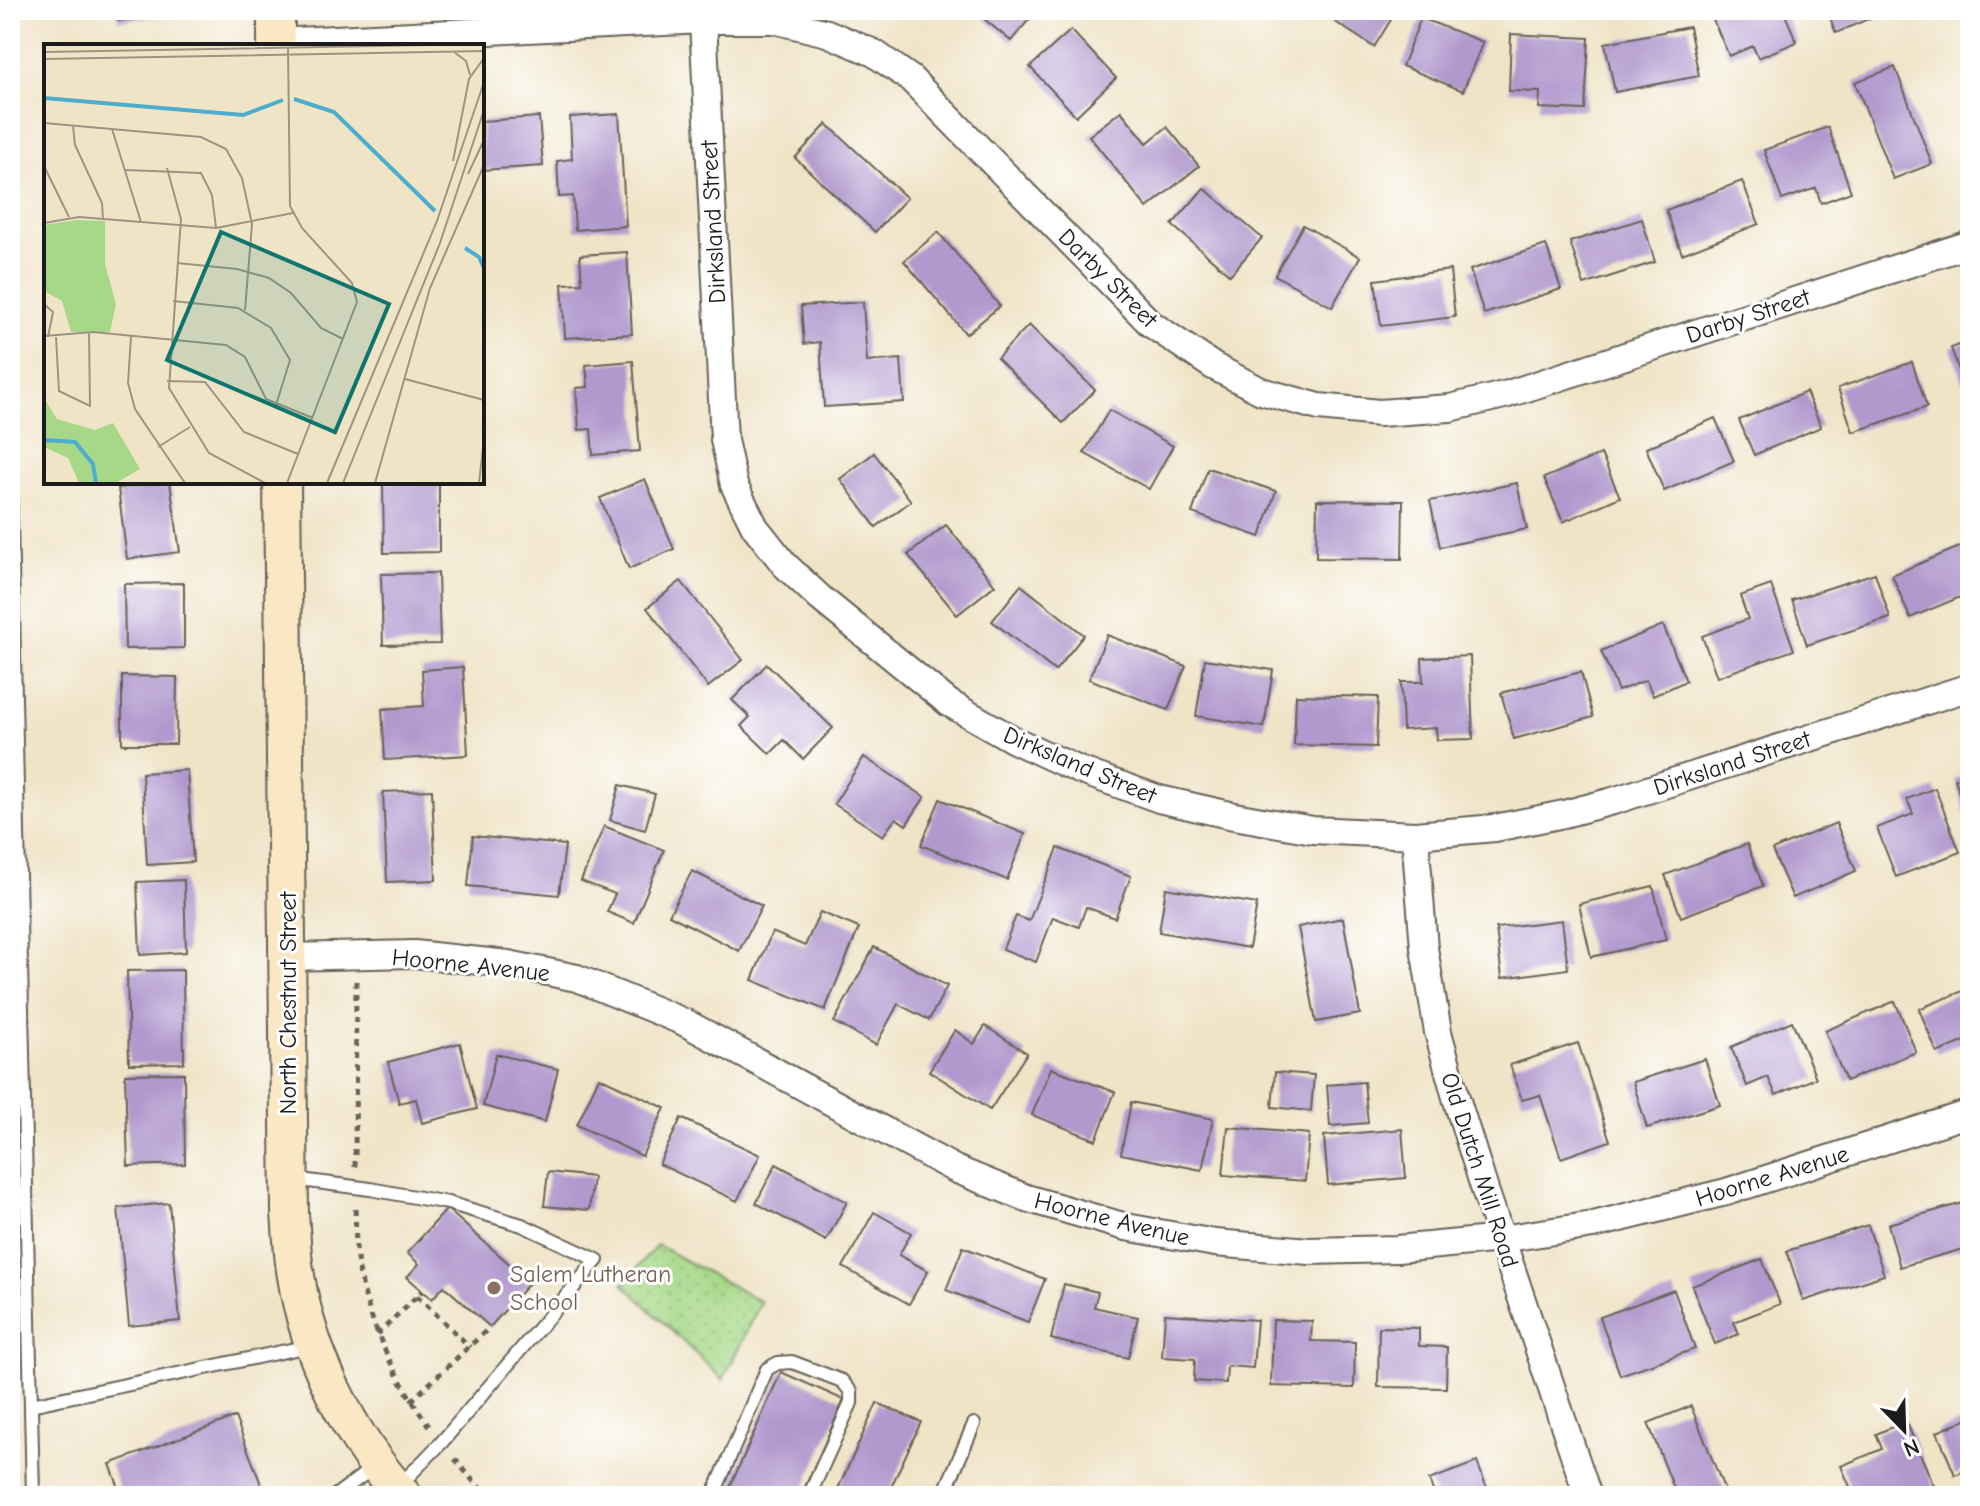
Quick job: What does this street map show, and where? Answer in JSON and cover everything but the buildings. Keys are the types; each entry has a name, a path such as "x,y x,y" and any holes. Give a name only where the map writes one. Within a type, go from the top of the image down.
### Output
{"main road":[{"name":"North Chestnut Street","path":"282,484 290,1214 296,1277 314,1345 330,1385 353,1429 392,1483"}],"street":[{"name":"Darby Street","path":"276,33 703,20 774,20 827,33 874,53 911,79 1151,324 1213,366 1261,391 1319,407 1379,413 1450,408 1508,394 1970,244"},
{"name":"Dirksland Street","path":"703,20 724,440 734,485 755,527 785,565 820,598 949,703 1014,740 1079,770 1159,799 1313,830 1415,835 1495,828 1613,801 1970,687"},
{"name":"Old Dutch Mill Road","path":"1415,835 1424,948 1438,1032 1501,1239 1588,1496"},
{"name":"Hoorne Avenue","path":"288,957 414,954 508,964 577,978 684,1022 955,1169 1026,1198 1126,1227 1215,1243 1309,1251 1397,1249 1501,1239 1593,1225 1726,1192 1970,1113"}],"lane":[{"path":"10,477 33,1496"},
{"path":"290,1178 448,1203 522,1225 597,1260 441,1443 392,1483 335,1496"},
{"path":"31,1405 314,1345"},
{"path":"713,1496 767,1369 778,1363 792,1362 842,1381 851,1392 851,1403 809,1496"},
{"path":"943,1496 974,1424"}],"path":[{"path":"357,955 355,1187 357,1257 365,1299 377,1335 411,1401 441,1443 490,1496"},
{"path":"377,1335 419,1294 470,1347"},
{"path":"411,1401 490,1327"}],"green space":[{"path":"657,1245 761,1302 723,1380 623,1284"}],"place":[{"name":"Salem Lutheran School","path":"494,1288"}]}
